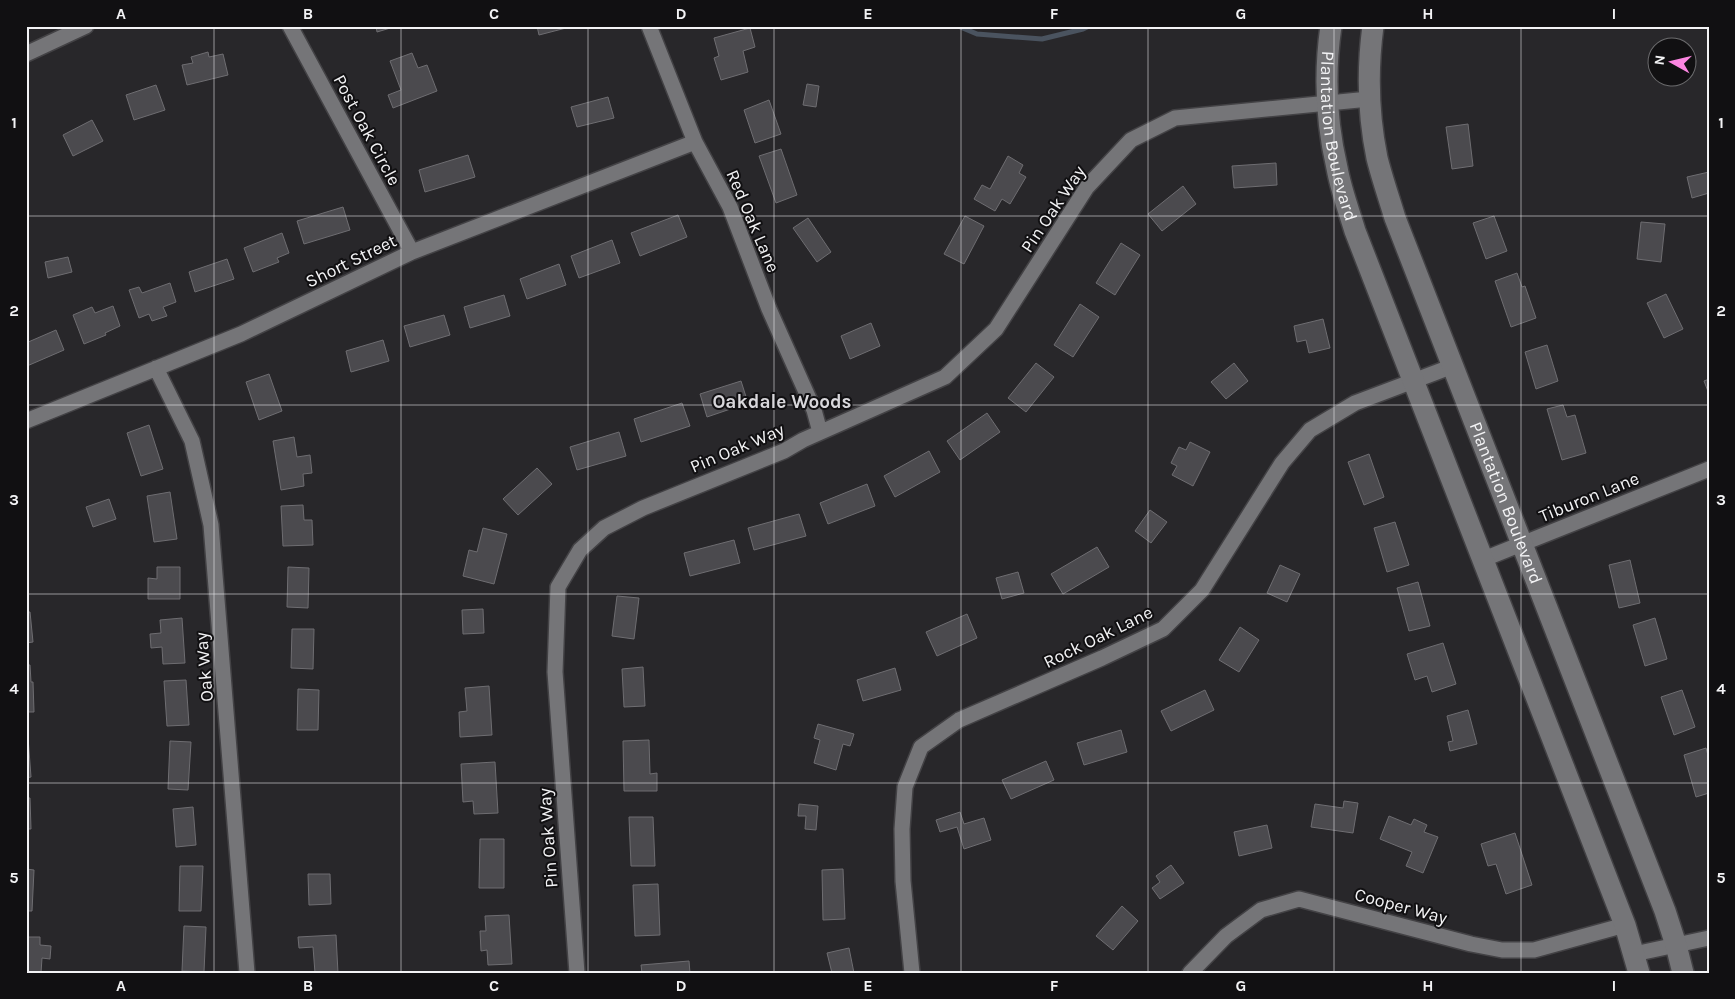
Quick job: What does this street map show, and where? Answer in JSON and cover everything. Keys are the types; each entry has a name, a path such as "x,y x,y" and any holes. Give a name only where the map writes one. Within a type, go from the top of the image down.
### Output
{"street":[{"path":"26,54 86,26"},
{"name":"Post Oak Circle","path":"290,26 412,252"},
{"name":"Red Oak Lane","path":"649,26 695,142 730,207 769,309 814,410 820,432"},
{"name":"Plantation Boulevard","path":"1331,26 1326,76 1331,138 1337,170 1355,231 1625,925 1636,964"},
{"name":"Plantation Boulevard","path":"1373,26 1368,76 1372,132 1395,218 1661,902 1676,945 1683,973"},
{"name":"Pin Oak Way","path":"577,973 555,672 558,587 580,550 604,528 643,508 784,451 820,432 945,377 996,329 1087,188 1131,140 1175,118 1369,99"},
{"name":"Short Street","path":"26,421 241,334 412,252 695,142"},
{"name":"Rock Oak Lane","path":"912,973 903,881 902,829 905,787 921,748 959,720 1093,662 1163,629 1202,590 1282,463 1310,430 1355,403 1454,366"},
{"name":"Oak Way","path":"156,368 192,441 212,525 247,973"},
{"name":"Tiburon Lane","path":"1484,559 1709,469"},
{"name":"Cooper Way","path":"1190,973 1226,936 1261,910 1299,899 1471,944 1502,950 1534,950 1625,925"},
{"path":"1636,964 1676,945 1709,938"}],"building":[{"path":"376,26 397,26 377,32"},
{"path":"537,26 566,26 566,28 539,35"},
{"path":"750,28 755,47 743,51 748,72 721,80 714,58 719,56 714,38"},
{"path":"208,52 209,57 223,54 228,75 187,85 182,65 193,63 191,57"},
{"path":"412,53 418,68 427,65 437,91 393,108 388,95 401,90 390,61"},
{"path":"807,84 819,86 816,107 803,105"},
{"path":"156,85 165,110 134,120 126,95"},
{"path":"608,97 614,118 577,127 571,107"},
{"path":"769,100 781,134 755,143 744,110"},
{"path":"92,120 103,141 73,156 63,135"},
{"path":"1468,124 1473,166 1452,169 1446,127"},
{"path":"781,149 797,195 776,203 759,156"},
{"path":"468,155 475,177 425,192 419,170"},
{"path":"1008,156 1023,165 1019,173 1026,177 1010,204 1002,199 995,211 974,199 982,185 990,189"},
{"path":"1276,163 1277,185 1234,188 1232,166"},
{"path":"1709,172 1709,193 1692,198 1687,177"},
{"path":"1183,186 1196,204 1162,231 1148,214"},
{"path":"343,207 350,230 304,244 297,221"},
{"path":"678,215 687,237 640,256 631,233"},
{"path":"965,216 984,226 964,264 944,254"},
{"path":"1494,216 1507,251 1486,259 1473,223"},
{"path":"808,218 831,252 817,262 793,228"},
{"path":"1641,222 1665,224 1661,262 1637,259"},
{"path":"282,233 289,253 277,258 279,262 253,272 244,248"},
{"path":"612,240 620,263 579,278 571,256"},
{"path":"1121,243 1140,255 1115,295 1096,283"},
{"path":"68,257 72,272 48,278 45,262"},
{"path":"227,259 234,279 195,292 189,272"},
{"path":"559,264 566,285 527,299 520,279"},
{"path":"1517,273 1522,287 1525,286 1536,318 1511,327 1495,281"},
{"path":"170,283 176,302 163,307 167,316 152,321 149,314 139,318 129,290 139,287 142,293"},
{"path":"1666,294 1683,329 1664,338 1647,303"},
{"path":"504,295 510,316 470,328 464,307"},
{"path":"1080,304 1099,317 1073,357 1054,345"},
{"path":"113,306 120,326 105,333 106,335 84,344 73,315 92,307 95,313"},
{"path":"444,315 450,335 410,347 404,326"},
{"path":"1323,319 1330,348 1309,353 1306,340 1297,342 1294,326"},
{"path":"871,323 880,346 850,359 841,336"},
{"path":"56,330 64,350 27,366 26,343"},
{"path":"383,340 389,361 351,372 346,351"},
{"path":"1547,345 1558,381 1536,389 1525,352"},
{"path":"1036,363 1054,377 1026,412 1008,398"},
{"path":"1234,363 1248,381 1226,399 1211,382"},
{"path":"269,374 282,411 259,420 246,382"},
{"path":"1709,379 1709,394 1704,381"},
{"path":"741,381 748,403 707,417 700,394"},
{"path":"682,403 690,426 641,442 634,419"},
{"path":"1563,405 1567,417 1575,415 1586,453 1562,460 1547,409"},
{"path":"987,413 1000,432 960,460 947,441"},
{"path":"149,425 163,469 141,476 127,433"},
{"path":"619,432 626,456 577,470 570,447"},
{"path":"294,437 297,457 310,455 312,473 303,474 304,486 281,490 273,441"},
{"path":"1190,442 1210,452 1193,486 1172,475 1177,466 1171,463 1179,447 1186,450"},
{"path":"929,451 940,472 895,497 884,476"},
{"path":"1369,454 1384,497 1364,505 1348,462"},
{"path":"537,468 552,484 518,515 503,499"},
{"path":"867,484 875,506 828,524 820,503"},
{"path":"170,492 177,539 154,542 147,496"},
{"path":"109,499 116,519 93,527 86,507"},
{"path":"303,505 304,520 312,520 313,545 283,546 281,506"},
{"path":"1150,510 1167,522 1151,543 1135,531"},
{"path":"799,514 806,536 754,550 748,528"},
{"path":"1395,522 1409,565 1387,572 1374,528"},
{"path":"483,528 507,534 494,584 463,576 469,550 477,552"},
{"path":"734,540 740,563 690,576 684,553"},
{"path":"1097,547 1109,567 1063,594 1051,574"},
{"path":"1630,560 1640,603 1619,608 1609,565"},
{"path":"1280,565 1300,574 1287,602 1267,593"},
{"path":"157,567 180,567 180,599 148,599 148,578 157,579"},
{"path":"288,567 309,568 308,608 287,607"},
{"path":"1018,572 1024,593 1002,599 996,578"},
{"path":"1418,582 1430,626 1409,631 1397,588"},
{"path":"617,596 639,598 634,639 612,636"},
{"path":"483,609 484,633 463,634 462,610"},
{"path":"26,612 30,612 33,642 26,643"},
{"path":"967,614 977,638 937,656 926,632"},
{"path":"182,618 185,663 163,664 162,647 151,648 150,634 161,633 160,620"},
{"path":"1655,618 1667,659 1645,666 1633,625"},
{"path":"1240,627 1259,640 1239,672 1219,660"},
{"path":"292,629 314,629 313,669 291,668"},
{"path":"1443,643 1456,684 1432,692 1427,676 1415,680 1407,654"},
{"path":"26,665 30,665 31,682 33,682 34,712 26,712"},
{"path":"643,667 645,706 624,707 622,669"},
{"path":"895,668 901,690 863,701 857,680"},
{"path":"186,680 189,725 167,726 164,681"},
{"path":"489,686 492,735 460,737 459,712 467,711 465,688"},
{"path":"298,689 319,690 318,730 297,730"},
{"path":"1205,690 1214,710 1171,731 1161,711"},
{"path":"1682,690 1695,727 1674,735 1661,697"},
{"path":"1468,710 1477,744 1450,751 1448,742 1453,741 1447,716"},
{"path":"818,724 854,734 850,746 843,744 836,770 814,763 820,740 814,738"},
{"path":"1121,730 1127,752 1084,765 1077,743"},
{"path":"28,737 31,777 26,778 26,738"},
{"path":"649,740 650,774 657,773 657,791 624,791 623,741"},
{"path":"170,741 191,742 188,790 168,789"},
{"path":"1706,748 1709,759 1709,793 1696,797 1684,755"},
{"path":"1046,761 1054,780 1011,799 1002,780"},
{"path":"495,762 498,813 474,814 473,801 463,802 461,764"},
{"path":"26,798 30,798 31,829 26,829"},
{"path":"1344,801 1358,803 1353,833 1311,827 1315,804 1343,808"},
{"path":"799,804 818,806 816,830 805,829 806,816 798,816"},
{"path":"193,807 196,845 176,847 173,809"},
{"path":"960,812 964,824 984,818 991,840 964,849 957,827 940,832 936,820"},
{"path":"1389,816 1411,825 1414,819 1427,825 1424,832 1438,837 1423,873 1406,866 1412,852 1380,839"},
{"path":"629,817 653,817 655,866 631,866"},
{"path":"1267,825 1272,848 1239,856 1234,832"},
{"path":"1515,833 1532,885 1506,894 1496,864 1488,866 1481,844"},
{"path":"480,839 504,839 504,888 479,888"},
{"path":"1171,865 1184,883 1160,899 1152,888 1160,882 1156,876"},
{"path":"180,866 203,866 201,911 179,911"},
{"path":"26,869 34,870 32,911 26,911"},
{"path":"843,869 845,919 823,920 822,870"},
{"path":"308,874 330,874 331,904 309,905"},
{"path":"658,884 660,935 635,936 633,885"},
{"path":"1122,906 1138,921 1113,950 1096,936"},
{"path":"509,915 512,964 488,965 487,950 481,951 480,931 486,931 485,916"},
{"path":"184,926 206,927 204,972 182,971"},
{"path":"336,935 338,973 315,973 313,947 299,948 298,937"},
{"path":"26,937 40,937 40,945 51,946 50,959 42,958 41,973 26,973"},
{"path":"849,948 854,973 832,973 827,953"},
{"path":"689,961 690,973 642,973 641,965"}],"waterway":[{"path":"958,26 977,34 1042,39 1089,26"}],"district":[{"name":"Oakdale Woods","path":"782,402"}]}
